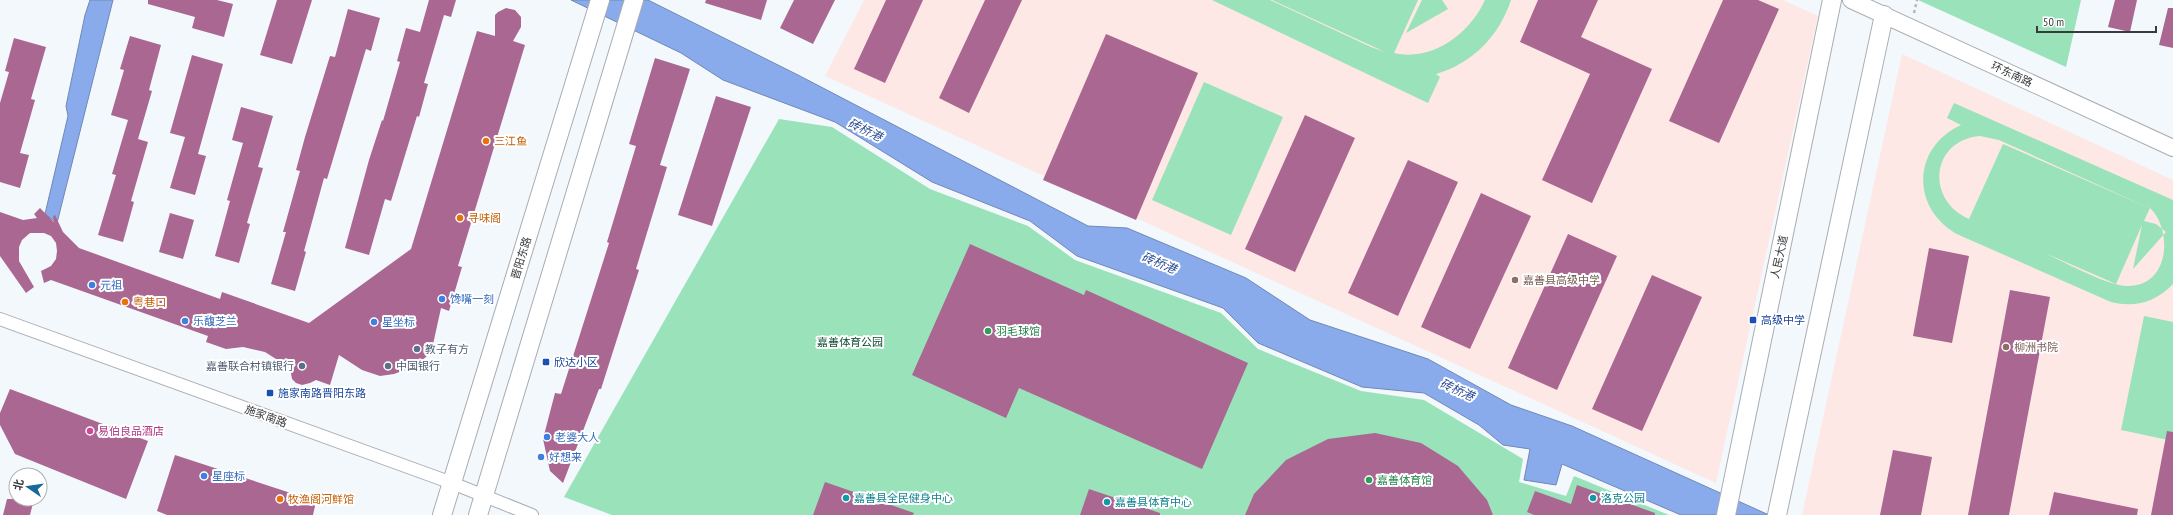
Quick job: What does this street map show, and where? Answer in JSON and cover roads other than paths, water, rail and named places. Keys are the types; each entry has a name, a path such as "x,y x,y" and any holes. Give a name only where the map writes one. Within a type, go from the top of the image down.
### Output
{"main road":[{"name":"晋阳东路","path":"442,515 600,0"},
{"path":"478,515 634,0"},
{"name":"人民大道","path":"1726,515 1832,0"},
{"path":"1777,515 1884,15"}],"street":[{"name":"环东南路","path":"1851,0 2173,148"},
{"name":"施家南路","path":"0,319 452,483 532,515"}],"water":[{"path":"90,0 113,0 57,223 45,214 68,116 66,106 85,15"},
{"name":"砖桥港","path":"571,0 648,0 798,75 1088,226 1127,228 1246,278 1310,320 1428,359 1511,405 1572,426 1769,515 1681,515 1562,464 1556,485 1524,480 1530,449 1503,445 1479,425 1424,393 1362,387 1258,343 1223,308 1077,256 1030,221 932,182 835,122 723,80 681,53"}],"place":[{"name":"三江鱼","path":"486,141"},
{"name":"寻味阁","path":"460,218"},
{"name":"嘉善县高级中学","path":"1515,280"},
{"name":"元祖","path":"92,285"},
{"name":"馋嘴一刻","path":"442,299"},
{"name":"粤巷口","path":"125,302"},
{"name":"高级中学","path":"1753,320"},
{"name":"乐馥芝兰","path":"185,321"},
{"name":"星坐标","path":"374,322"},
{"name":"羽毛球馆","path":"988,331"},
{"name":"柳洲书院","path":"2006,347"},
{"name":"教子有方","path":"417,349"},
{"name":"欣达小区","path":"546,362"},
{"name":"嘉善联合村镇银行","path":"302,366"},
{"name":"中国银行","path":"388,366"},
{"name":"施家南路晋阳东路","path":"270,393"},
{"name":"易伯良品酒店","path":"90,431"},
{"name":"老婆大人","path":"547,437"},
{"name":"好想来","path":"541,457"},
{"name":"星座标","path":"204,476"},
{"name":"嘉善体育馆","path":"1369,480"},
{"name":"嘉善县全民健身中心","path":"846,498"},
{"name":"洛克公园","path":"1593,498"},
{"name":"牧渔阁河鲜馆","path":"280,499"},
{"name":"嘉善县体育中心","path":"1107,502"}],"park label":[{"name":"嘉善体育公园","path":"850,342"}]}
